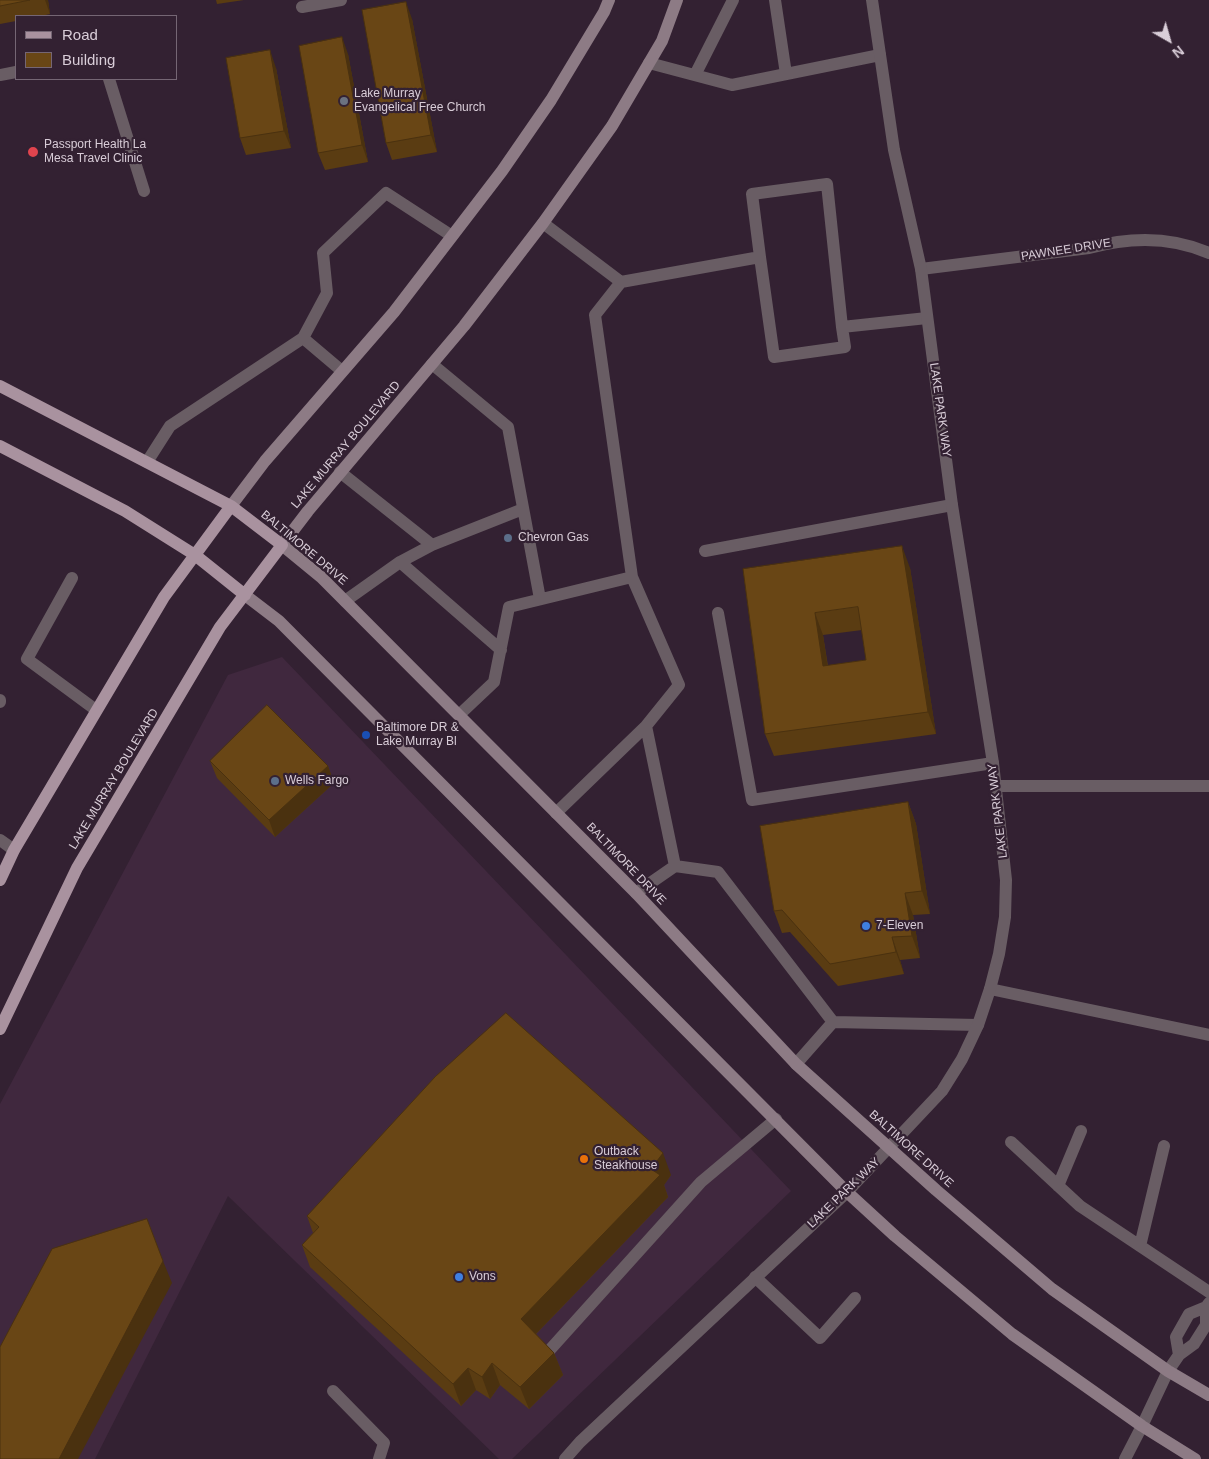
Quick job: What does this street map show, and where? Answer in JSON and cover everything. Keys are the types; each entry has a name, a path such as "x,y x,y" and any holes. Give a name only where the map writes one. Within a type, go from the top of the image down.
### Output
{"main road":[{"path":"0,880 14,850 164,597 265,461 394,312 502,171 551,100 604,12 608,0"},
{"name":"LAKE MURRAY BOULEVARD","path":"0,1029 77,868 220,627 308,511 464,326 543,223 612,126 662,41 677,0"},
{"name":"BALTIMORE DRIVE","path":"0,386 231,506 321,577 636,893 796,1064 890,1149 1052,1289 1168,1371 1209,1396"},
{"path":"0,446 124,510 195,556 278,621 848,1192 895,1236 1012,1334 1142,1426 1195,1459"}],"street":[{"path":"302,7 341,0"},
{"path":"696,75 733,0"},
{"path":"776,0 786,74"},
{"name":"LAKE PARK WAY","path":"565,1459 580,1442 848,1192 942,1092 962,1059 978,1025 999,954 1005,917 1006,880 993,763 952,505 921,269 894,150 872,0"},
{"path":"649,63 732,85 880,55"},
{"path":"0,75 15,72"},
{"path":"109,80 144,191"},
{"path":"827,184 845,347 774,357 760,257 752,194 827,184"},
{"path":"147,462 170,426 303,338 327,293 323,253 386,193 452,236"},
{"path":"543,223 621,282"},
{"name":"PAWNEE DRIVE","path":"921,269 1089,248 1112,242 1135,240 1158,240 1181,244 1209,253"},
{"path":"556,813 646,726 679,685 632,577 595,315 621,282 760,257"},
{"path":"842,327 927,318"},
{"path":"303,338 342,371"},
{"path":"432,364 508,426 540,599"},
{"path":"340,472 432,545"},
{"path":"704,550 952,505"},
{"path":"344,601 400,562 432,545 523,509"},
{"path":"400,562 501,650"},
{"path":"459,715 494,682 509,607 632,577"},
{"path":"72,578 27,659 96,710"},
{"path":"718,612 752,800 993,763"},
{"path":"646,726 675,866"},
{"path":"996,786 1209,786"},
{"path":"0,840 14,850"},
{"path":"636,893 675,866 718,872 833,1022"},
{"path":"990,989 1209,1035"},
{"path":"796,1064 833,1022 978,1025"},
{"path":"548,1353 701,1182 776,1119"},
{"path":"1058,1186 1081,1131"},
{"path":"1011,1142 1080,1206 1209,1292"},
{"path":"1140,1246 1164,1146"},
{"path":"755,1277 820,1338 855,1298"},
{"path":"1178,1355 1176,1337 1189,1314 1208,1305"},
{"path":"1125,1459 1168,1371 1178,1355 1194,1344 1206,1325 1208,1305"},
{"path":"333,1391 384,1443 379,1459"}],"shaded area":[{"path":"282,657 791,1191 512,1459 499,1459 228,1196 95,1459 0,1459 0,1104 228,675"}],"building":[{"path":"0,0 30,0 0,6"},
{"path":"406,2 431,135 386,143 362,10"},
{"path":"342,37 362,145 318,153 299,46"},
{"path":"270,50 284,131 240,138 226,58"},
{"path":"902,546 928,712 765,734 743,569","holes":["858,607 866,660 823,666 815,613"]},
{"name":"Wells Fargo","path":"267,705 328,766 269,820 210,761"},
{"path":"908,802 922,891 905,893 912,936 892,937 896,952 830,964 782,910 774,911 760,826"},
{"path":"506,1013 663,1153 651,1169 660,1175 521,1319 554,1353 520,1387 492,1363 482,1377 468,1368 453,1384 302,1245 319,1227 307,1216 435,1077"},
{"path":"147,1219 163,1261 59,1459 0,1459 0,1347 52,1249"}],"place":[{"name":"Lake Murray Evangelical Free Church","path":"344,101"},
{"name":"Passport Health La Mesa Travel Clinic","path":"33,152"},
{"name":"Chevron Gas","path":"508,538"},
{"name":"Baltimore DR & Lake Murray Bl","path":"366,735"},
{"name":"Wells Fargo","path":"275,781"},
{"name":"7-Eleven","path":"866,926"},
{"name":"Outback Steakhouse","path":"584,1159"},
{"name":"Vons","path":"459,1277"}]}
